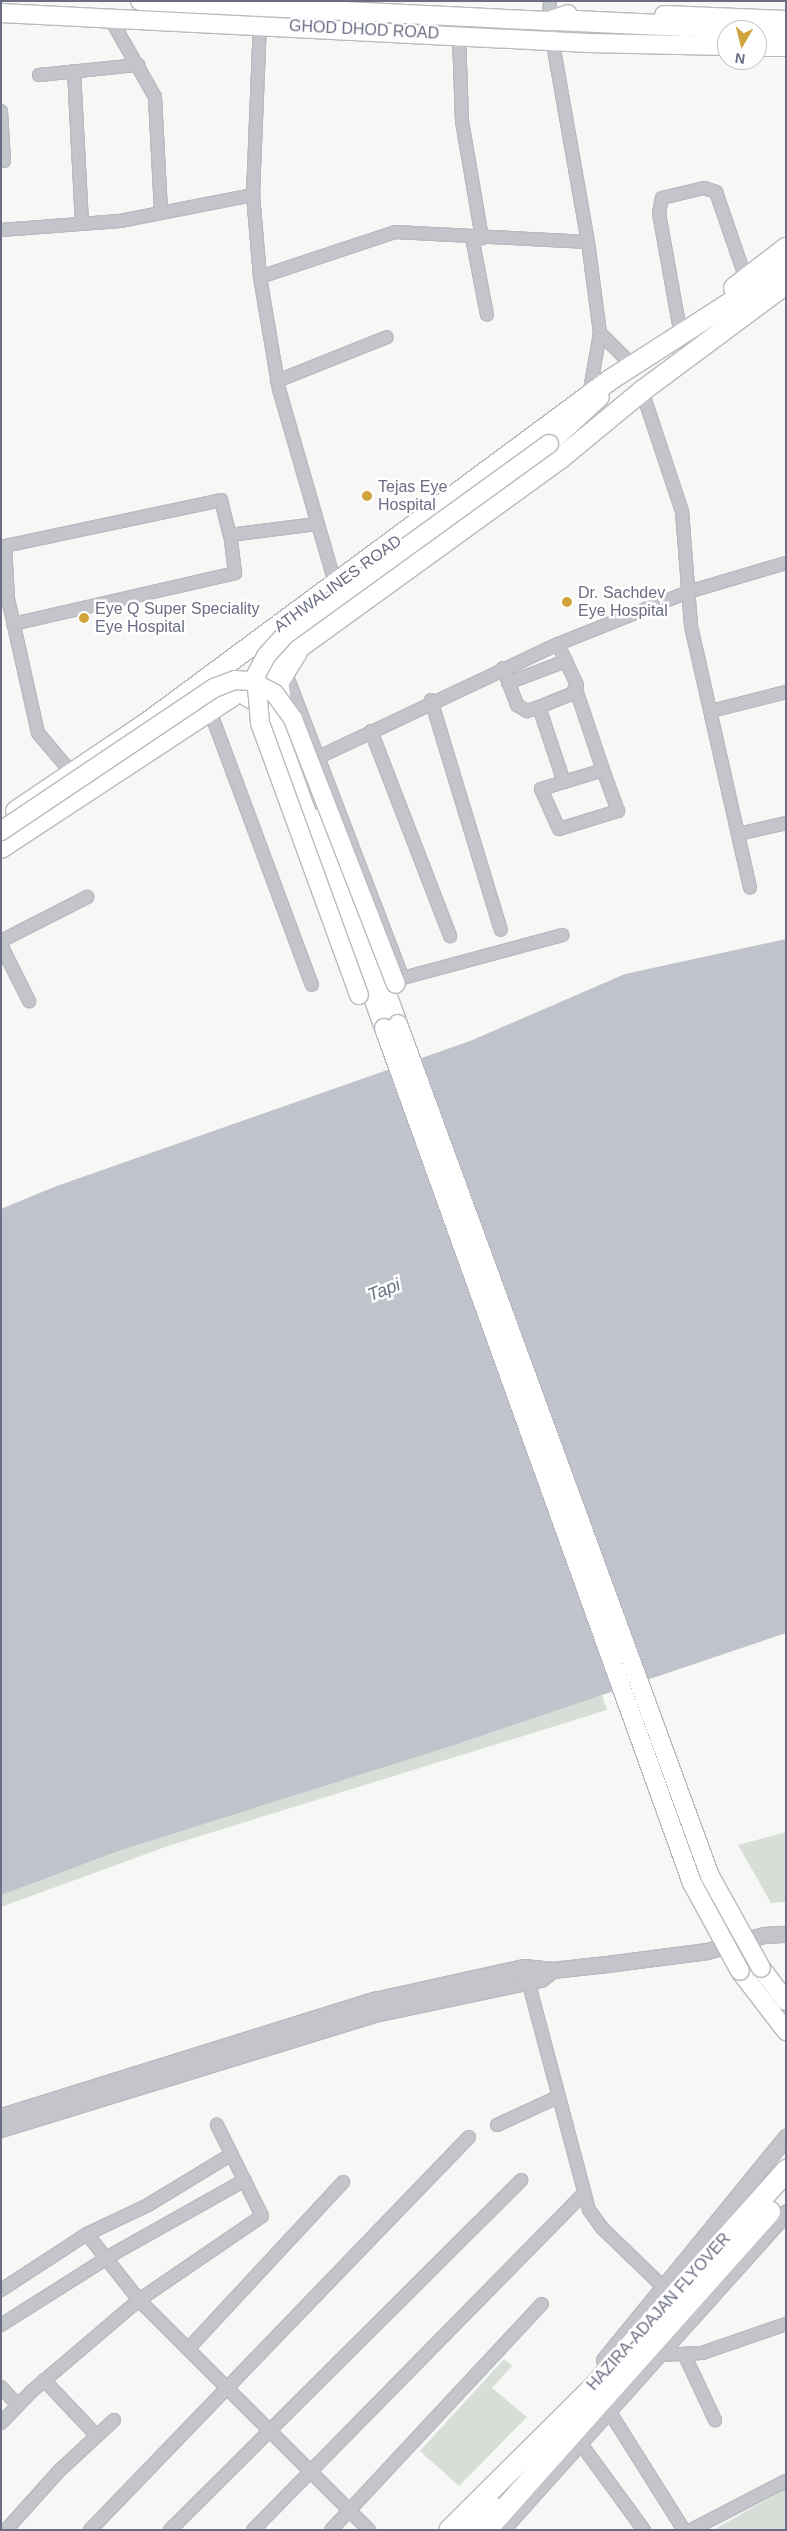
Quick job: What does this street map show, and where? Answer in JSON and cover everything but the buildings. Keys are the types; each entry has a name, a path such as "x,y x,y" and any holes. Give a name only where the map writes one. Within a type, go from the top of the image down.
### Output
{"highway":[{"name":"HAZIRA-ADAJAN FLYOVER","path":"448,2530 528,2450 602,2400 786,2170"},
{"name":"HAZIRA-ADAJAN FLYOVER","path":"485,2530 548,2462 786,2192"}],"main road":[{"path":"140,1 219,3 260,16 391,8 556,16 786,31"},
{"path":"556,16 583,12 786,20"},
{"name":"GHOD DHOD ROAD","path":"1,13 110,18 260,16 459,35 717,46"},
{"path":"767,47 786,47"},
{"path":"746,295 786,248"},
{"path":"640,362 746,295 786,267"},
{"path":"640,362 680,330 746,295 786,284"},
{"name":"ATHWALINES ROAD","path":"1,848 210,710 282,665 311,639 561,458 678,364 746,295"},
{"path":"678,364 690,362 714,348 786,300"},
{"name":"ATHWALINES ROAD","path":"1,822 71,772 116,743 334,586 615,377 640,362"},
{"path":"390,1024 359,995 260,723 256,676 266,656 286,635 549,444 611,387 615,377"},
{"path":"282,665 280,699 390,1024 692,1883 740,1971 786,2031"},
{"path":"1,831 214,688 235,680 250,681 275,694 293,718 396,984 390,1024"},
{"path":"228,699 255,698 271,715 390,1024 710,1876 761,1968 786,2001"},
{"path":"116,743 130,764"},
{"path":"458,2530 519,2467 528,2450"},
{"path":"471,2530 526,2473 548,2462"}],"street":[{"path":"260,16 252,195 260,277 277,381 316,524 334,586 351,610"},
{"path":"556,16 552,40 588,242 600,333 589,396"},
{"path":"110,18 138,65 158,107 161,213"},
{"path":"459,35 462,121 487,315"},
{"path":"40,74 138,65"},
{"path":"74,71 82,223"},
{"path":"1,111 4,161"},
{"path":"680,330 659,213 662,198 704,188 716,192 746,295"},
{"path":"1,230 82,223 161,213 252,195"},
{"path":"260,277 389,233 588,242"},
{"path":"600,333 640,362"},
{"path":"277,381 386,337"},
{"path":"642,391 682,511 691,626 750,887"},
{"path":"14,624 235,573 230,535 221,500 4,546 5,600 14,624 38,733 71,772"},
{"path":"230,535 316,524"},
{"path":"321,756 431,700 558,644 688,592 786,563"},
{"path":"558,644 576,680 576,690 604,770 618,811 564,829 555,825 541,788 604,770"},
{"path":"508,683 566,661"},
{"path":"282,665 321,756 403,978 562,935"},
{"path":"503,668 521,709 540,707 576,690"},
{"path":"711,712 786,692"},
{"path":"431,700 501,930"},
{"path":"540,707 564,782"},
{"path":"210,710 312,985"},
{"path":"371,731 450,936"},
{"path":"738,834 786,823"},
{"path":"1,941 88,898"},
{"path":"1,945 29,1001"},
{"path":"1,2129 82,2098 374,2000 524,1967 552,1970 707,1951 764,1935 786,1934"},
{"path":"524,1967 584,2193 595,2220 663,2287"},
{"path":"1,2116 82,2098 379,2013 541,1979 552,1970"},
{"path":"497,2125 558,2097"},
{"path":"1,2423 44,2380 139,2300 262,2216 217,2125"},
{"path":"90,2530 469,2137"},
{"path":"436,2530 583,2386 786,2137"},
{"path":"1,2290 87,2234 148,2205 232,2154"},
{"path":"1,2325 107,2258 245,2180"},
{"path":"170,2530 521,2180"},
{"path":"188,2349 343,2182"},
{"path":"253,2530 584,2193"},
{"path":"501,2530 581,2444 602,2400 660,2355 786,2212"},
{"path":"87,2234 139,2300 369,2530"},
{"path":"331,2530 542,2304"},
{"path":"660,2355 684,2356 786,2324"},
{"path":"684,2356 715,2420"},
{"path":"44,2380 97,2436"},
{"path":"1,2387 18,2405"},
{"path":"602,2400 684,2530"},
{"path":"6,2530 114,2420"},
{"path":"581,2444 644,2530"},
{"path":"692,2530 786,2480"}],"shaded area":[{"path":"599,1686 607,1710 168,1846 1,1907 1,1879"},
{"path":"786,1832 786,1902 771,1903 738,1845"},
{"path":"504,2359 512,2366 492,2388 527,2417 459,2486 420,2451"},
{"path":"786,2489 786,2530 713,2530"}],"water":[{"name":"Tapi","path":"786,939 786,1633 454,1745 118,1851 1,1895 1,1209 54,1187 470,1041 625,974"}],"place":[{"name":"Tejas Eye Hospital","path":"367,496"},
{"name":"Dr. Sachdev Eye Hospital","path":"567,602"},
{"name":"Eye Q Super Speciality Eye Hospital","path":"84,618"}]}
